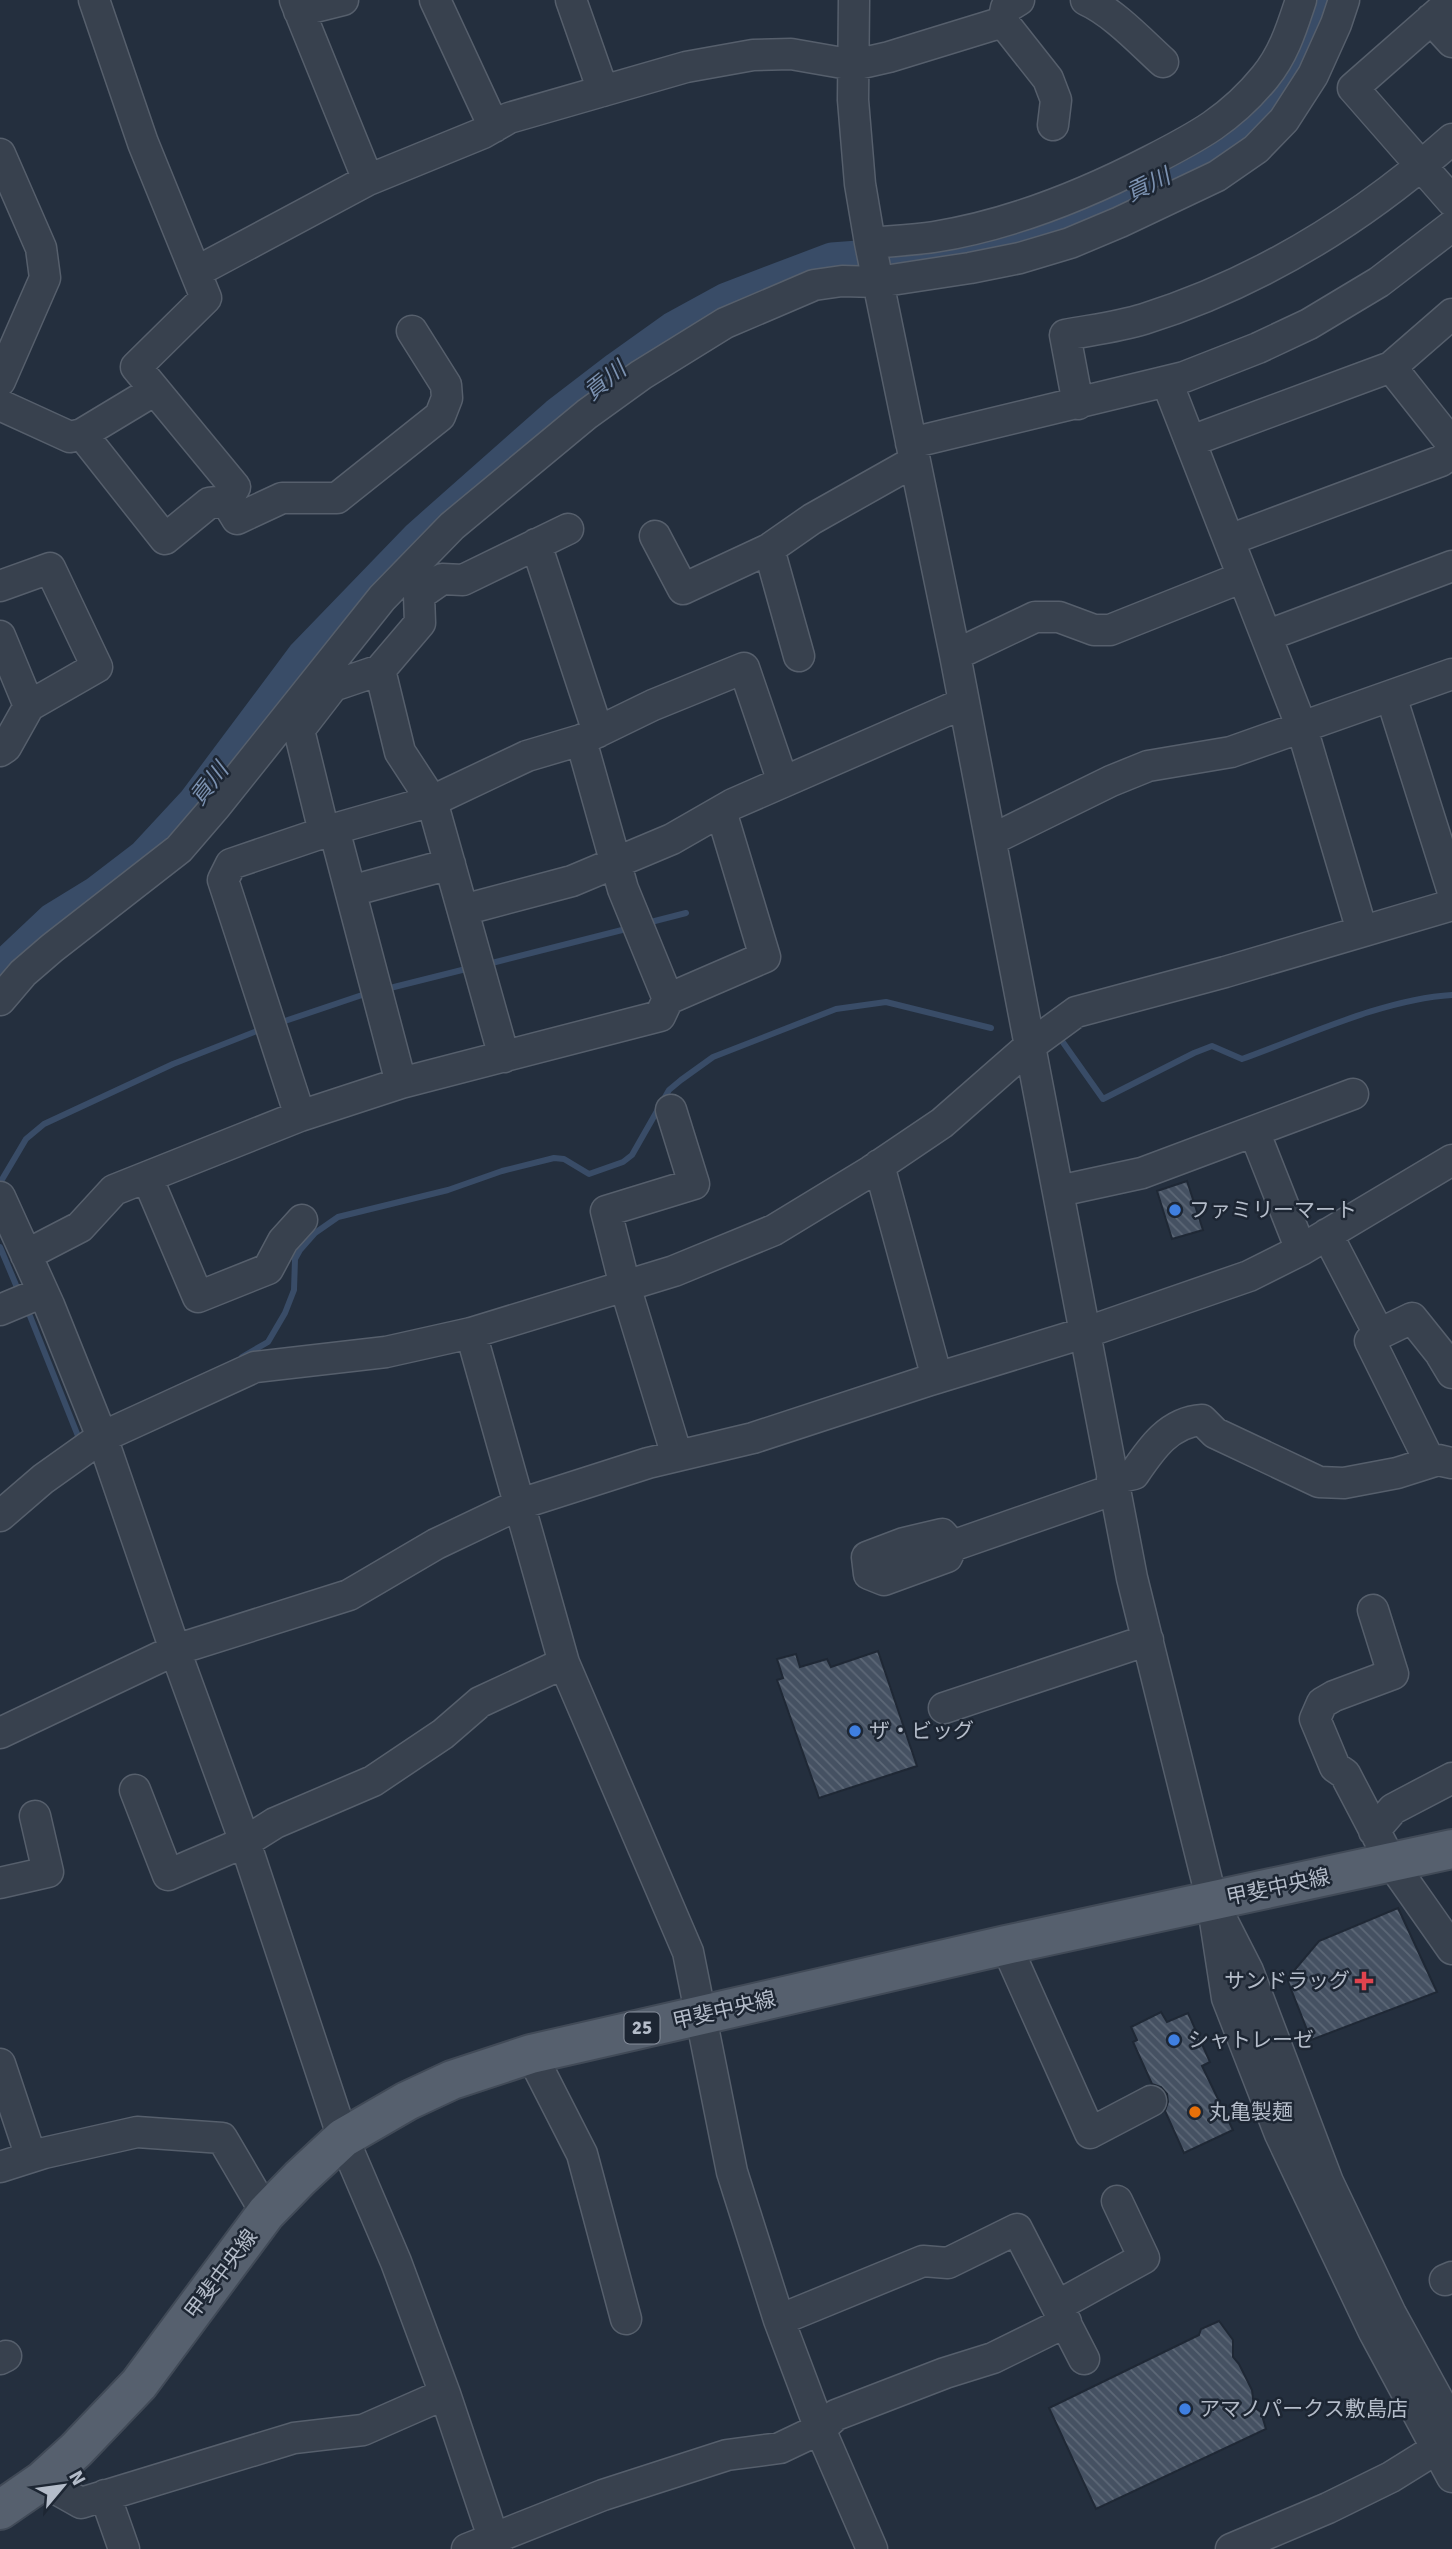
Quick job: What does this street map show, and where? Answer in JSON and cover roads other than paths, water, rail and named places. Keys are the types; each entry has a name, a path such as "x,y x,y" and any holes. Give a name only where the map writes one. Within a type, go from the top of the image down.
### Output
{"main road":[{"name":"甲斐中央線","path":"0,2510 42,2481 76,2450 139,2384 266,2213 343,2138 407,2101 452,2080 531,2054 1006,1945 1212,1902 1383,1847 1452,1849"}],"street":[{"path":"82,434 164,539 209,503 226,500 235,487 136,367 206,298 144,143 94,0"},
{"path":"343,0 297,5 368,180"},
{"path":"435,0 494,127"},
{"path":"571,0 603,91"},
{"path":"854,0 853,100 860,184 870,243 955,655 1087,1332 1132,1578 1212,1902 1248,1971 1328,2182 1447,2437 1452,2477"},
{"path":"1086,0 1119,23 1163,62"},
{"path":"870,243 934,237 1031,213 1074,198 1208,131 1237,108 1266,76 1286,45 1301,0"},
{"path":"0,1000 23,973 52,948 178,849 216,806 382,598 452,526 587,414 641,375 725,323 814,285 971,268 1020,258 1070,243 1217,176 1256,149 1284,120 1313,75 1344,0"},
{"path":"1452,42 1442,10 1353,88 1452,201"},
{"path":"196,272 368,180 494,127 509,118 686,67 753,55 791,54 854,65 889,57 1011,11 1048,79 1056,100 1053,125"},
{"path":"1078,404 1065,335 1142,320 1229,288 1306,248 1421,167 1452,139"},
{"path":"0,154 41,247 45,278 0,381"},
{"path":"655,536 683,589 769,549 913,452 1078,404 1184,377 1258,348 1309,324 1379,282 1452,226"},
{"path":"1191,441 1391,367 1452,314"},
{"path":"226,500 237,519 282,498 337,498 440,416 447,398 446,385 412,331"},
{"path":"1391,367 1452,444"},
{"path":"1167,382 1302,729 1362,931"},
{"path":"0,405 70,437 82,434 155,390"},
{"path":"1229,540 1441,461 1452,452"},
{"path":"401,1083 351,891 329,831 299,730 333,685 380,670 420,623 419,595 442,579 463,580 568,529"},
{"path":"536,544 589,736 616,862 668,999"},
{"path":"769,549 799,656"},
{"path":"1266,636 1452,566"},
{"path":"0,586 50,568 97,667 29,706 6,747 0,751"},
{"path":"955,655 1035,617 1059,617 1094,630 1110,630 1243,577"},
{"path":"0,636 29,706"},
{"path":"300,1116 223,880 231,864 329,831 432,801 527,755 589,736 653,705 744,668 783,782"},
{"path":"380,670 400,752 432,801 504,1057"},
{"path":"991,840 1111,781 1148,766 1231,752 1452,674"},
{"path":"1391,696 1452,889"},
{"path":"463,910 572,881 673,839 721,811 783,782 964,703"},
{"path":"26,1255 80,1227 114,1190 300,1116 401,1083 660,1016 668,999 765,957 721,811"},
{"path":"351,891 450,864"},
{"path":"0,1516 99,1430 255,1367 386,1352 471,1333 674,1271 774,1230 942,1124 1031,1045 1076,1012 1225,972 1452,905"},
{"path":"1059,1191 1142,1173 1353,1094"},
{"path":"671,1110 694,1184 606,1211 625,1286 677,1456"},
{"path":"1254,1131 1301,1250"},
{"path":"0,1733 175,1650 349,1595 436,1544 520,1504 648,1463 753,1438 1087,1332 1250,1276 1301,1250 1452,1160"},
{"path":"879,1165 937,1378"},
{"path":"147,1177 198,1297 268,1269 283,1241 302,1220"},
{"path":"2,1201 43,1292 99,1430 245,1842 343,2138 396,2262 445,2394 486,2545 603,2495 727,2455 780,2448 820,2429 836,2415 945,2373 993,2358 1144,2258 1117,2201"},
{"path":"1327,1234 1379,1334"},
{"path":"0,1310 43,1292"},
{"path":"952,1546 1134,1474 1158,1440 1188,1420 1202,1420 1215,1433 1319,1482 1344,1483 1441,1463 1370,1341 1412,1318 1452,1373"},
{"path":"471,1333 564,1663 688,1952 732,2172 779,2320 820,2429 872,2549"},
{"path":"1373,1610 1393,1674 1334,1696 1322,1703 1315,1719 1335,1767 1345,1774 1383,1847 1452,1949"},
{"path":"944,1708 1148,1640"},
{"path":"135,1790 168,1875 245,1842 275,1823 373,1781 443,1734 480,1702 564,1663"},
{"path":"1383,1847 1393,1809 1452,1778"},
{"path":"0,1883 48,1871 35,1816"},
{"path":"1006,1945 1090,2133 1151,2101"},
{"path":"531,2054 582,2154 626,2319"},
{"path":"0,2064 31,2157"},
{"path":"0,2167 137,2132 222,2138 266,2213"},
{"path":"779,2320 923,2262 948,2263 1017,2229 1084,2359"},
{"path":"42,2481 81,2503 294,2438 363,2430 445,2394"},
{"path":"1231,2549 1328,2508 1391,2477 1447,2437"},
{"path":"105,2495 124,2549"}],"waterway":[{"name":"貢川","path":"0,972 54,921 98,894 145,858 196,803 305,657 419,539 558,416 618,370 674,330 727,301 832,261 992,249 1065,225 1128,198 1204,158 1245,125 1276,90 1298,56 1319,0"},
{"path":"647,923 686,913"},
{"path":"488,964 630,928"},
{"path":"386,989 470,968"},
{"path":"279,1023 368,993"},
{"path":"1058,1039 1103,1099 1212,1046 1242,1059 1373,1011 1400,1003 1452,995"},
{"path":"242,1357 268,1342 285,1313 294,1290 295,1259 300,1250 315,1233 338,1217 448,1190 502,1171 554,1158 564,1159 589,1174 623,1162 632,1155 669,1090 713,1057 836,1009 886,1002 991,1028"},
{"path":"0,1183 26,1139 44,1124 173,1064 262,1029"},
{"path":"0,1247 16,1285"},
{"path":"30,1316 80,1441"}],"place":[{"name":"ファミリーマート","path":"1175,1210"},
{"name":"ザ・ビッグ","path":"855,1731"},
{"name":"サンドラッグ","path":"1364,1981"},
{"name":"シャトレーゼ","path":"1174,2040"},
{"name":"丸亀製麺","path":"1195,2112"},
{"name":"アマノパークス敷島店","path":"1185,2409"}]}
